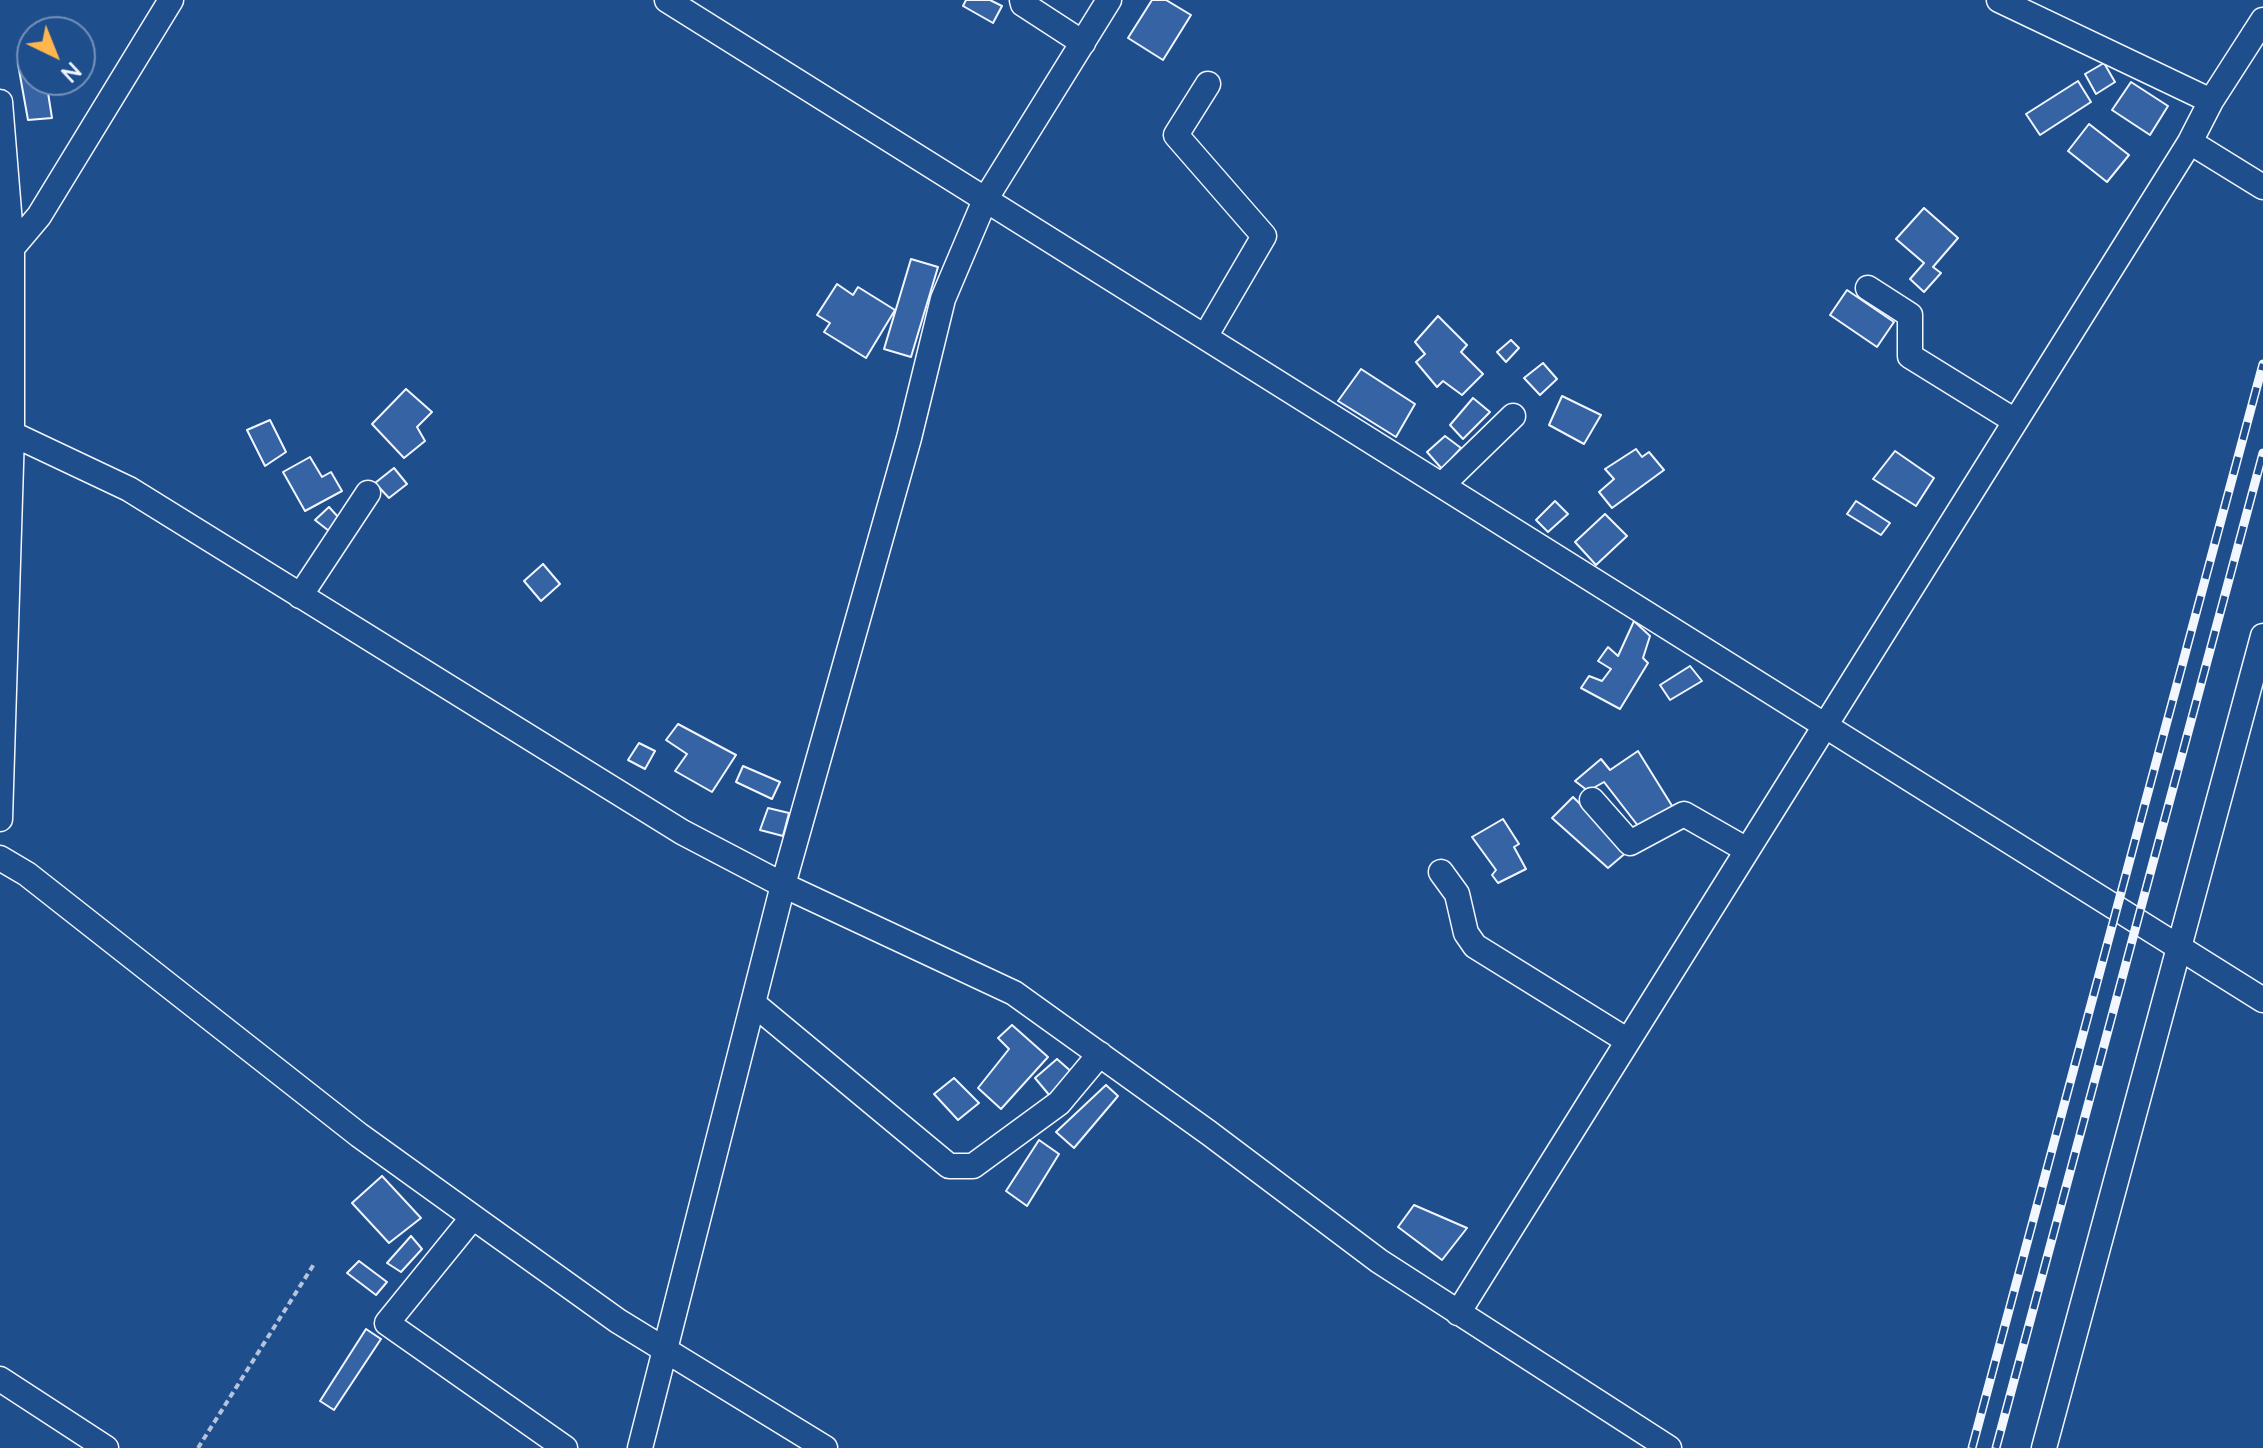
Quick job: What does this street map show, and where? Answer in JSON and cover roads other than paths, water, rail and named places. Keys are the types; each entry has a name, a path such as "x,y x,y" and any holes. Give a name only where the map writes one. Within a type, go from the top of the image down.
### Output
{"street":[{"path":"12,248 39,216 171,0"},
{"path":"667,0 1826,723 2263,1000"},
{"path":"1022,0 1023,4 1083,43"},
{"path":"640,1448 783,885 909,438 943,299 985,200 1109,0"},
{"path":"1999,0 2211,101"},
{"path":"1458,1313 2190,142 2211,101 2263,20"},
{"path":"1205,337 1264,236 1176,135 1208,84"},
{"path":"0,102 12,248 0,819"},
{"path":"2190,142 2263,187"},
{"path":"1868,288 1910,315 1910,356 2015,421"},
{"path":"1442,485 1513,416"},
{"path":"6,430 129,489 682,832 783,885 1014,993 1379,1261 1669,1448"},
{"path":"300,596 368,493"},
{"path":"2044,1448 2263,636"},
{"path":"1592,800 1630,843 1684,814 1747,850"},
{"path":"0,858 27,874 347,1126 618,1321 825,1448"},
{"path":"1441,872 1457,894 1466,933 1475,946 1628,1041"},
{"path":"754,1004 949,1166 973,1166 1059,1103 1100,1054"},
{"path":"473,1217 387,1323 539,1441 565,1448"},
{"path":"0,1379 106,1448"}],"railway":[{"path":"1972,1448 2263,364"},
{"path":"1996,1448 2263,453"}]}
